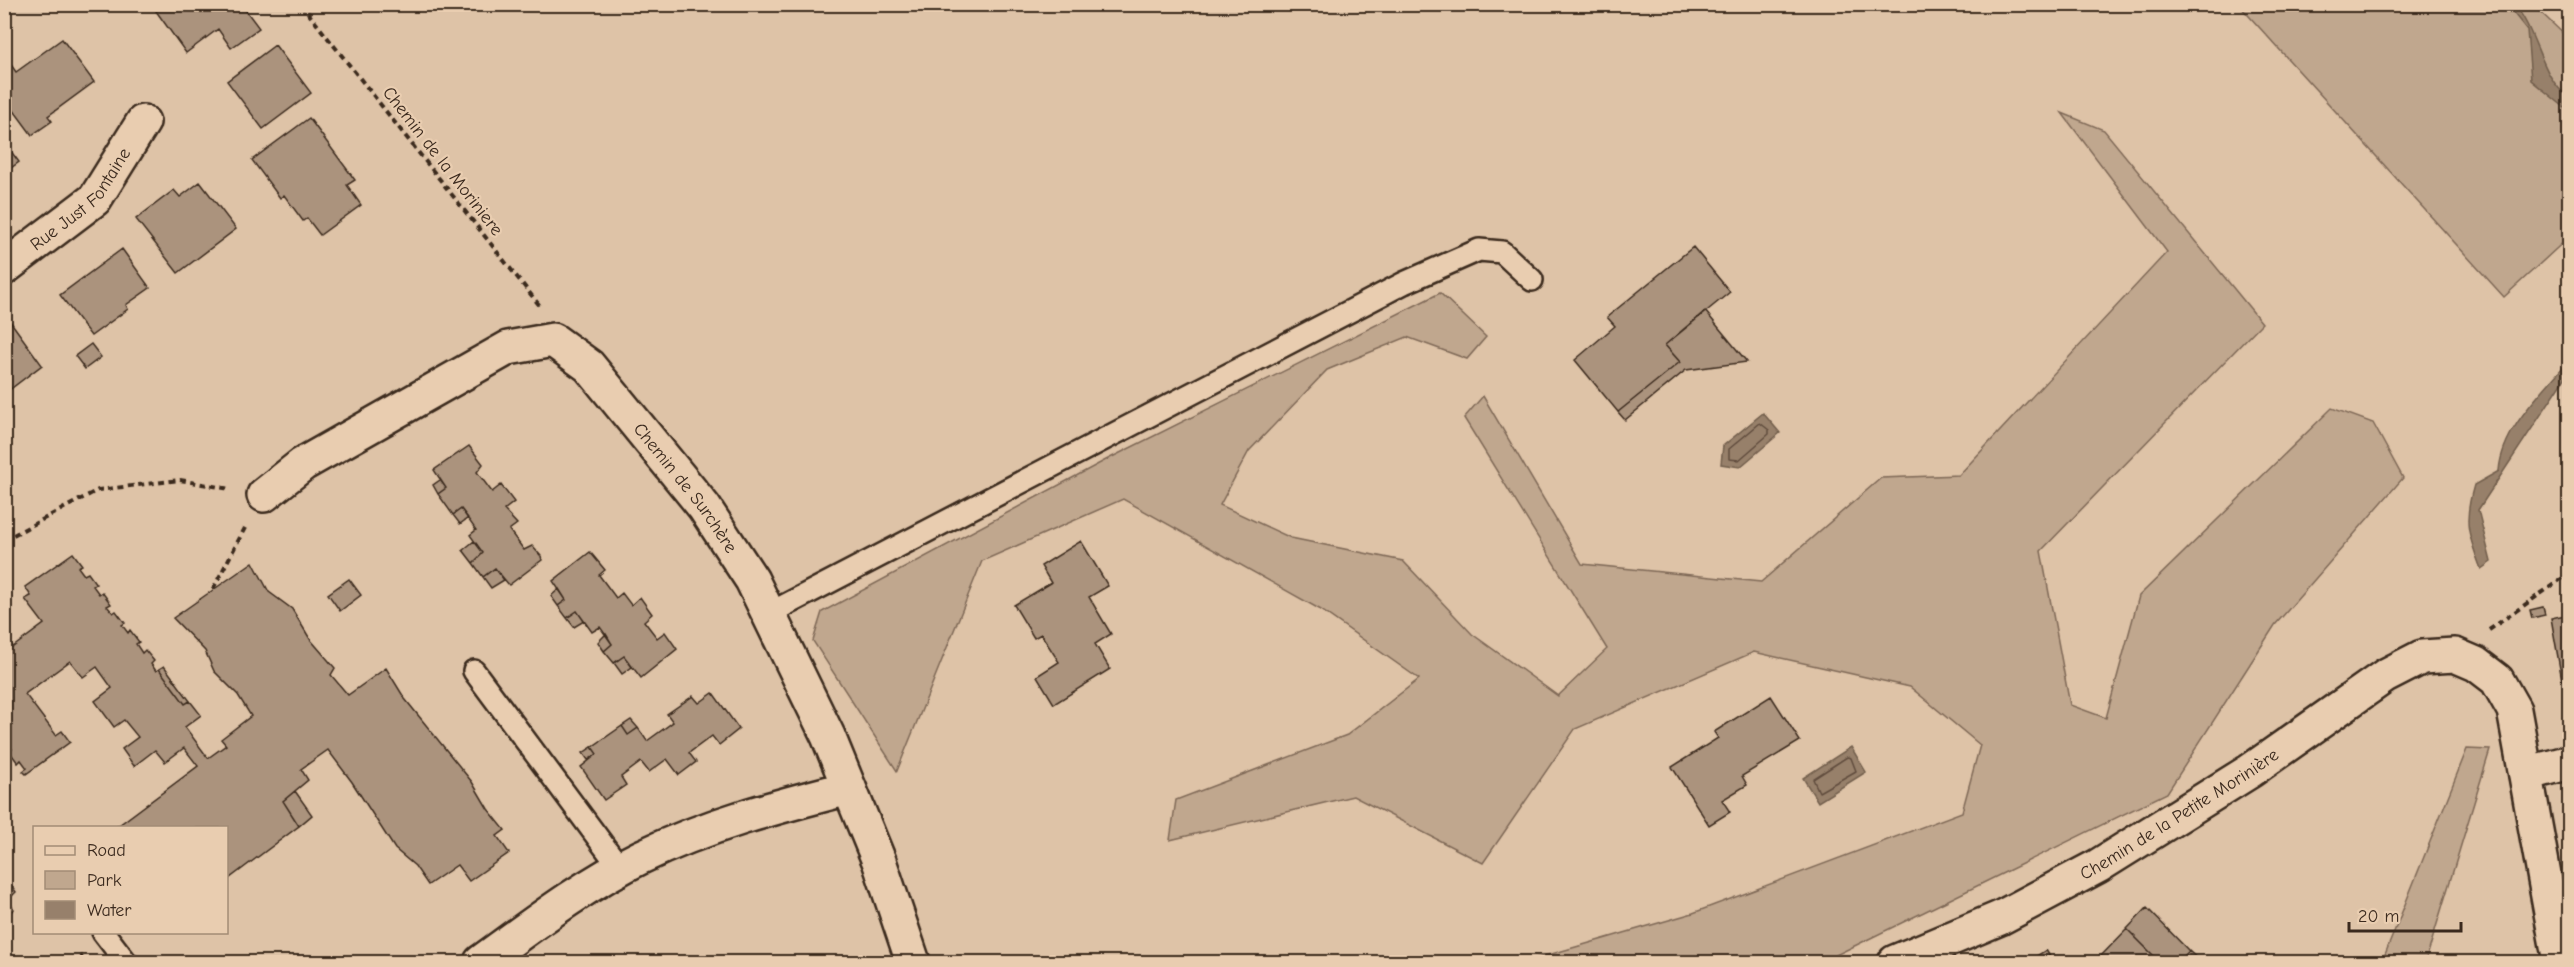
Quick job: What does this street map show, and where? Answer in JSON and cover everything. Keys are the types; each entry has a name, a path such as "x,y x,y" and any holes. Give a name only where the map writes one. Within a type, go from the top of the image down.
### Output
{"street":[{"name":"Rue Just Fontaine","path":"4,268 95,199 143,122"},
{"path":"264,495 303,464 508,348 553,340"},
{"name":"Chemin de Surchère","path":"553,340 589,366 704,507 770,613 828,736 879,861 913,963"},
{"name":"Chemin de la Petite Morinière","path":"1895,963 2000,918 2098,866 2250,771 2385,676 2422,657 2455,656 2476,664 2497,680 2514,710 2560,963"},
{"path":"2526,774 2570,762"},
{"path":"481,963 556,908 640,857 750,814 849,788"}],"lane":[{"path":"770,613 1404,283 1479,250 1502,252 1532,280"},
{"path":"474,671 621,869"},
{"path":"105,934 126,963"}],"path":[{"name":"Chemin de la Moriniere","path":"301,4 544,311 553,340"},
{"path":"4,540 98,490 180,480 264,495 213,590"},
{"path":"2455,656 2570,573"}],"green space":[{"path":"2239,5 2533,5 2569,39 2569,237 2504,297"},
{"path":"2062,113 2104,130 2262,323 2041,551 2070,705 2106,718 2139,596 2332,408 2373,423 2403,478 2275,625 2167,793 1834,956 1798,962 1524,962 1693,913 1962,812 1980,745 1910,687 1754,652 1575,729 1483,863 1353,796 1170,840 1176,800 1347,735 1419,679 1321,610 1123,499 982,561 897,771 813,641 822,612 1106,460 1440,293 1486,337 1467,359 1407,337 1327,370 1249,451 1220,505 1291,538 1403,561 1472,634 1558,696 1607,649 1464,418 1483,396 1582,564 1761,582 1881,478 1959,475 2167,252"},
{"path":"2467,749 2490,750 2426,960 2424,962 2382,962"}],"water":[{"path":"2507,5 2514,5 2522,15 2545,67 2560,89 2569,97 2569,111 2531,80 2527,30"},
{"path":"2569,360 2569,372 2478,510 2491,562 2481,569 2468,528 2474,485 2499,471 2502,455 2516,425 2525,411"},
{"path":"1763,413 1780,433 1740,467 1721,464 1723,446"},
{"path":"1851,747 1866,772 1818,802 1803,778"}],"building":[{"path":"151,4 241,4 259,28 231,48 218,29 186,53"},
{"path":"62,39 94,82 48,116 52,121 32,135 4,97 4,65 9,62 16,72"},
{"path":"275,45 311,93 263,129 227,81"},
{"path":"309,118 355,180 347,185 361,205 320,235 307,218 303,221 284,195 280,198 252,160"},
{"path":"4,142 19,162 4,173"},
{"path":"200,182 236,229 178,273 136,219 174,190 180,197"},
{"path":"1693,247 1730,292 1665,345 1680,362 1618,412 1575,360 1615,326 1607,317"},
{"path":"122,249 150,288 126,305 128,309 91,336 60,295"},
{"path":"1705,311 1747,362 1686,370 1625,420 1618,412 1680,362 1665,345"},
{"path":"10,321 42,365 4,394 4,325"},
{"path":"91,344 101,357 85,369 75,356"},
{"path":"469,446 483,464 477,472 492,492 501,485 514,502 504,510 517,524 509,530 524,550 532,546 541,556 542,560 509,585 495,568 483,577 473,563 483,553 470,535 476,530 461,509 453,515 438,494 446,488 434,470"},
{"path":"440,480 446,488 438,494 433,485"},
{"path":"461,509 468,518 460,524 453,515"},
{"path":"474,541 483,553 473,563 463,550"},
{"path":"1081,541 1108,586 1089,597 1111,634 1095,644 1110,669 1054,704 1037,676 1059,662 1041,634 1034,638 1014,605 1051,583 1041,566"},
{"path":"590,552 605,570 599,575 616,598 622,593 631,605 640,597 652,614 644,621 657,638 665,632 677,649 641,678 624,656 614,663 604,651 612,644 600,627 592,632 577,611 567,618 558,606 566,600 553,581"},
{"path":"73,553 82,565 78,567 84,575 88,573 96,584 93,586 99,594 102,592 111,604 107,606 113,613 116,611 125,623 122,625 128,633 130,630 139,642 136,644 142,653 145,650 154,661 151,664 156,671 159,669 185,704 190,701 201,715 185,727 208,758 226,745 221,739 251,716 238,695 214,671 205,651 173,618 253,562 269,592 292,609 310,639 335,668 331,675 348,695 386,668 405,699 472,782 488,809 505,830 497,836 509,853 469,881 457,865 428,885 415,866 395,849 352,782 328,750 301,769 308,780 283,801 299,826 228,879 228,826 118,826 198,766 184,748 165,762 155,750 134,766 122,749 138,737 124,720 114,727 95,701 112,688 97,667 83,677 70,661 25,694 56,735 62,731 70,742 26,774 23,771 27,768 21,760 18,763 9,751 12,749 6,741 4,743 4,635 13,647 44,624 25,599 31,596 25,587"},
{"path":"495,568 504,580 491,588 483,577"},
{"path":"349,579 361,595 340,611 328,594"},
{"path":"559,589 566,600 558,606 551,596"},
{"path":"2543,607 2545,615 2532,618 2530,610"},
{"path":"577,611 584,621 574,627 567,618"},
{"path":"2570,614 2570,678 2562,680 2551,618"},
{"path":"606,634 612,644 604,651 598,642"},
{"path":"624,656 632,667 622,674 614,663"},
{"path":"164,666 190,701 185,704 159,669"},
{"path":"713,693 739,729 719,745 712,736 689,753 696,762 679,775 667,759 649,772 641,762 621,777 626,785 604,800 581,767 597,754 592,747 622,726 628,735 638,728 647,741 673,722 667,714 693,696 699,703"},
{"path":"1771,696 1800,741 1742,776 1747,785 1722,800 1730,812 1709,825 1672,767 1718,738 1714,732"},
{"path":"631,720 638,728 628,735 622,726"},
{"path":"592,747 597,754 588,760 583,753"},
{"path":"295,791 312,815 299,826 283,801"},
{"path":"2570,798 2570,826 2565,806"},
{"path":"11,885 16,892 8,900 4,890"},
{"path":"4,895 14,909 4,917"},
{"path":"2147,908 2189,951 2178,962 2160,962 2127,929"},
{"path":"2127,929 2160,962 2101,962 2098,959"},
{"path":"2046,950 2053,962 2034,962 2032,959"},
{"path":"2189,951 2201,962 2178,962"}]}
